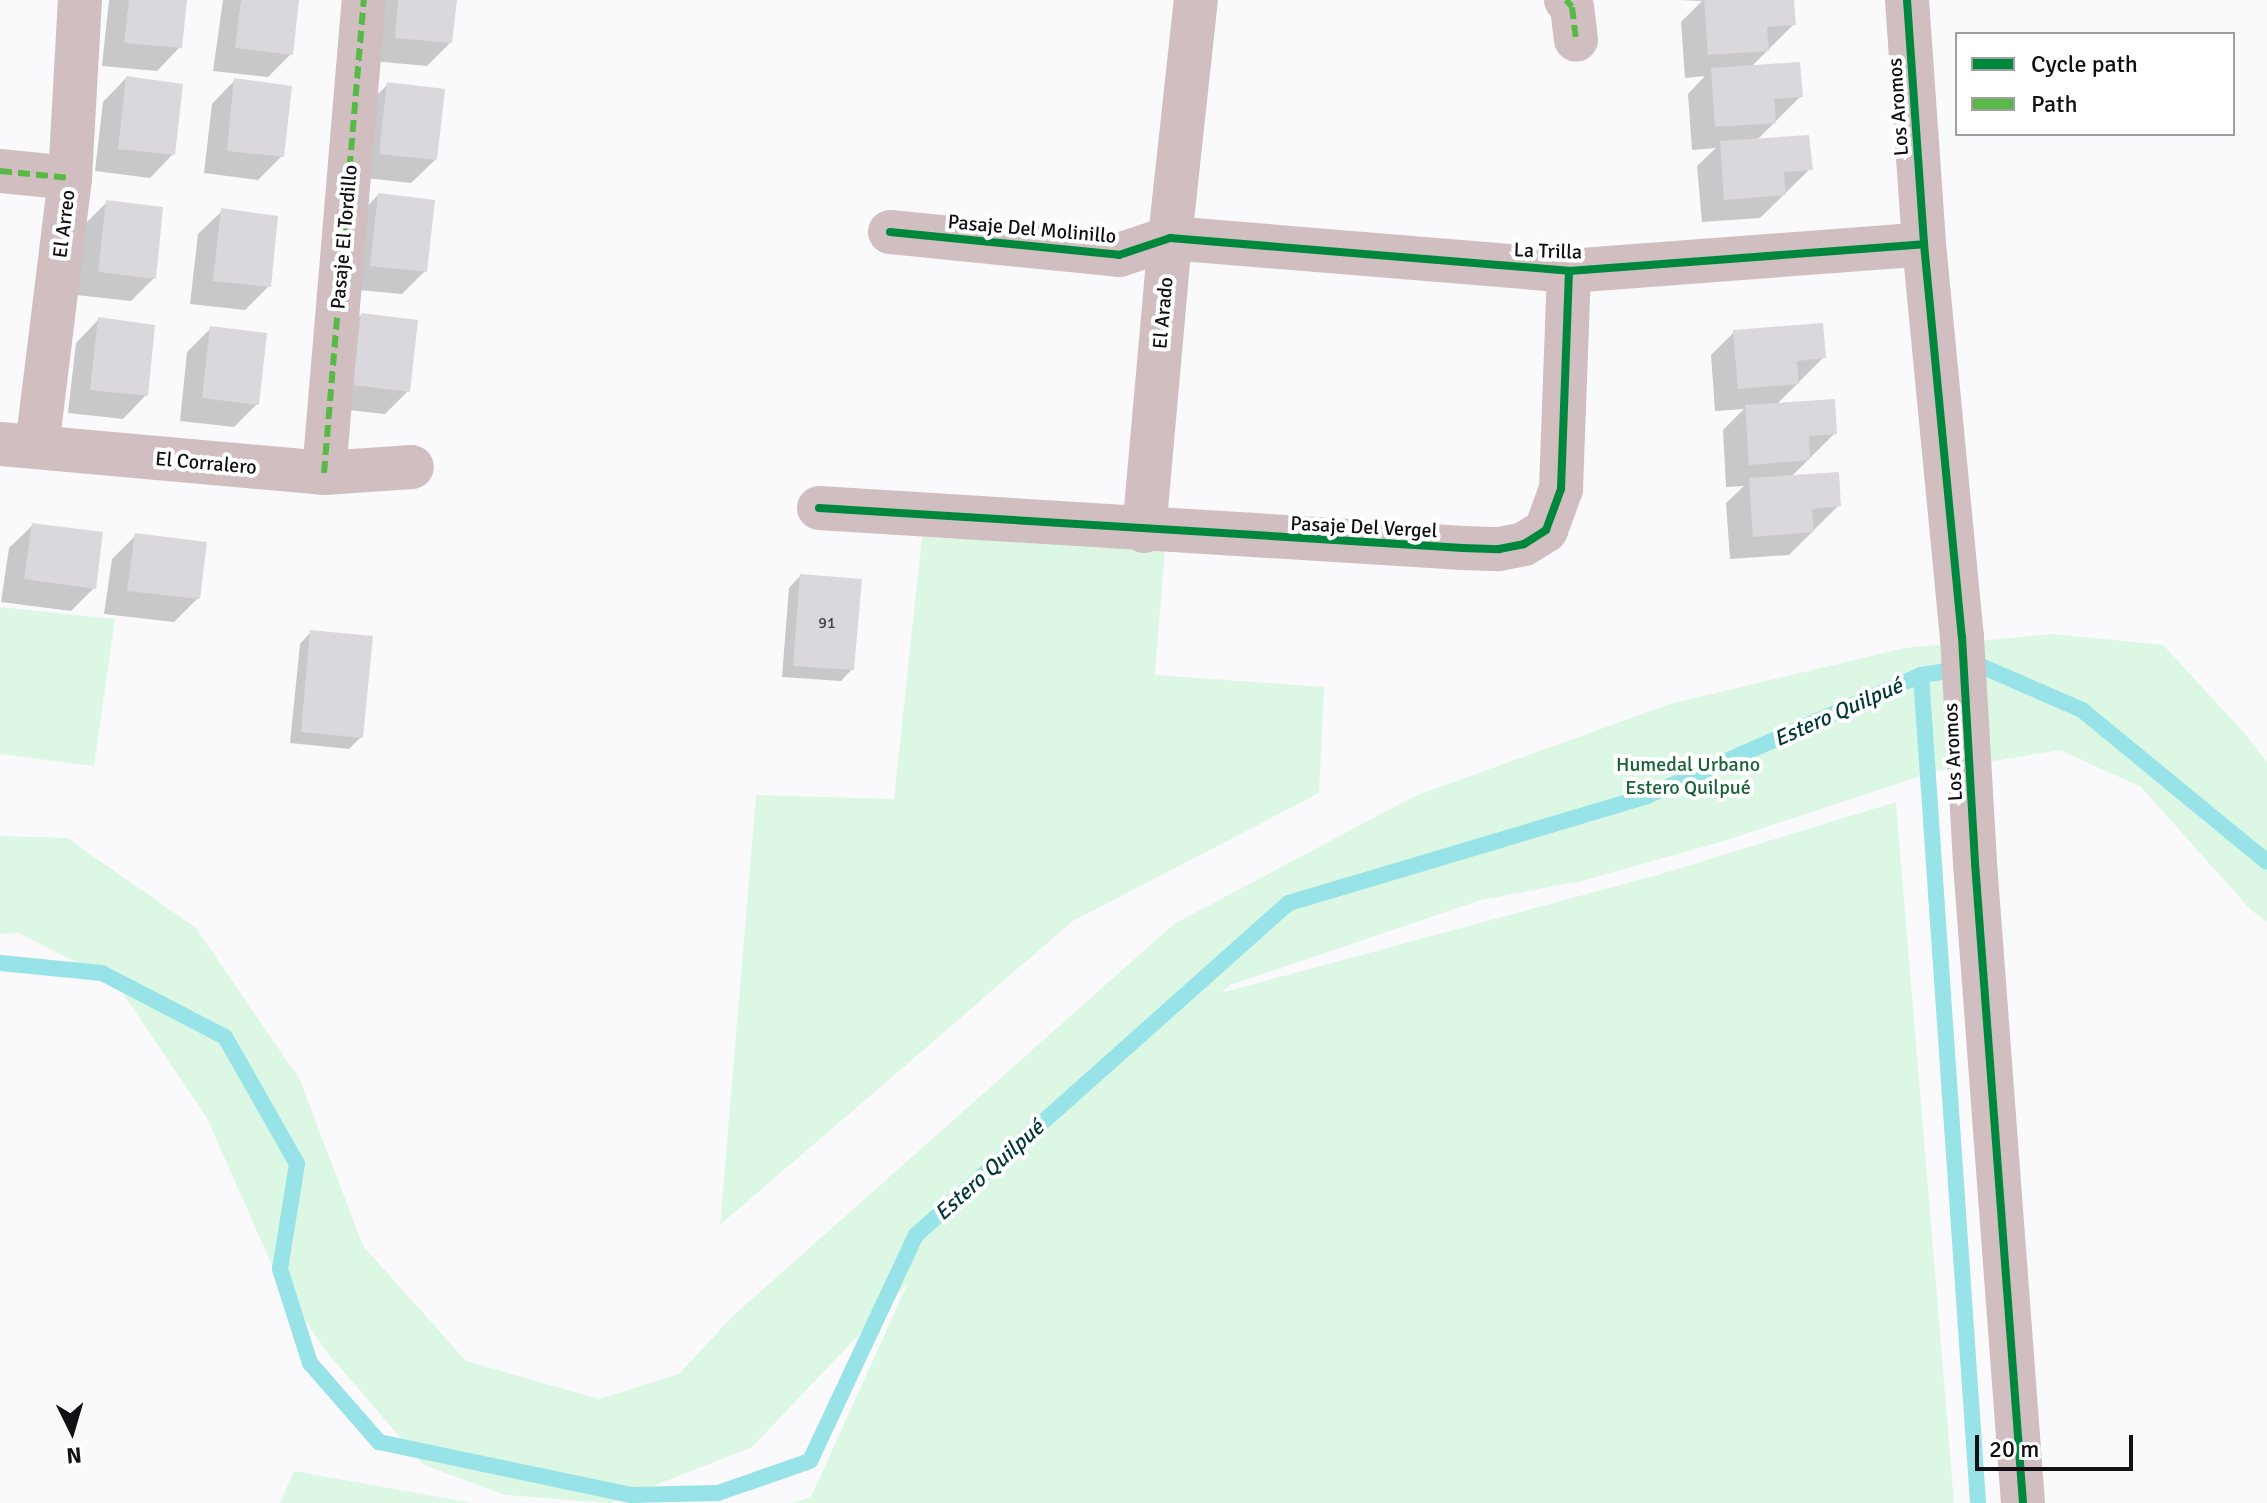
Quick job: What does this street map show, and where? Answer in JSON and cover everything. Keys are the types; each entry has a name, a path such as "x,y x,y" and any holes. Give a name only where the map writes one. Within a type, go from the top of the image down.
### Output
{"street":[{"name":"El Arreo","path":"19,446 70,178 80,0"},
{"name":"Pasaje El Tordillo","path":"324,473 364,0"},
{"name":"El Arado","path":"1144,531 1170,238 1196,0"},
{"name":"Los Aromos","path":"1907,0 1924,244 1962,637 1975,863 2023,1503"},
{"path":"0,171 70,178"},
{"name":"Pasaje Del Molinillo","path":"890,232 1119,255 1170,238"},
{"name":"La Trilla","path":"1170,238 1569,271 1924,244"},
{"name":"Pasaje Del Vergel","path":"819,508 1144,531 1475,548 1499,549 1524,544 1546,530 1561,489 1569,271"},
{"name":"El Corralero","path":"19,446 324,473 412,467"}],"green space":[{"path":"922,537 1165,548 1155,675 1324,687 1319,793 1073,921 720,1225 756,795 894,799"},
{"path":"0,607 115,619 94,766 0,754"},
{"name":"Humedal Urbano Estero Quilpué","path":"2052,634 2163,645 2248,737 2267,762 2267,922 2251,910 2141,787 2060,750 1936,771 1717,843 1581,881 1481,900 1230,985 1221,993 1661,874 1896,802 1954,1503 793,1503 811,1497 908,1283 752,1447 610,1503 505,1495 424,1465 325,1350 278,1279 207,1118 116,983 19,933 0,934 0,836 67,838 196,928 300,1080 363,1246 466,1361 599,1399 679,1374 733,1316 1174,924 1415,796 1670,704 1905,648"},
{"path":"294,1471 472,1503 280,1503"}],"building":[{"path":"129,0 187,0 182,48 124,43"},
{"path":"241,0 299,0 293,55 235,48"},
{"path":"398,0 457,0 452,43 395,38"},
{"path":"1704,0 1794,0 1796,25 1767,27 1769,51 1708,55"},
{"path":"1800,62 1803,97 1774,99 1776,123 1715,127 1711,68"},
{"path":"126,76 183,84 175,155 118,149"},
{"path":"234,78 292,86 284,157 227,151"},
{"path":"387,82 445,89 437,160 379,154"},
{"path":"1809,135 1813,170 1784,172 1786,195 1724,200 1720,141"},
{"path":"378,193 435,200 427,272 370,266"},
{"path":"106,200 163,207 156,279 98,272"},
{"path":"221,208 278,216 271,287 213,281"},
{"path":"361,313 418,320 410,392 353,385"},
{"path":"98,317 155,325 148,396 90,390"},
{"path":"1823,323 1826,358 1797,361 1799,384 1738,389 1733,330"},
{"path":"210,326 267,333 259,405 202,398"},
{"path":"1835,399 1837,434 1809,436 1810,460 1749,465 1745,405"},
{"path":"1839,472 1841,506 1812,509 1814,532 1753,537 1749,478"},
{"path":"32,523 103,532 96,589 24,579"},
{"path":"135,533 207,542 200,599 127,591"},
{"path":"800,574 862,579 854,670 793,666"},
{"path":"310,630 373,636 363,738 301,732"}],"waterway":[{"name":"Estero Quilpué","path":"0,963 102,973 225,1037 297,1164 280,1269 310,1363 379,1442 631,1495 718,1493 810,1461 916,1235 1289,903 1647,796 1921,675 1981,666 2082,710 2267,862"},
{"path":"1921,675 1978,1503"}],"marked path":[{"path":"324,473 364,0"},
{"path":"1566,0 1572,7 1576,40"},
{"path":"0,171 70,178"}],"cycle path":[{"path":"1907,0 1924,244 1962,637 1975,863 2023,1503"},
{"path":"890,232 1119,255 1170,238 1569,271 1924,244"},
{"path":"819,508 1463,548 1499,549 1524,544 1546,530 1561,489 1569,271"}]}
